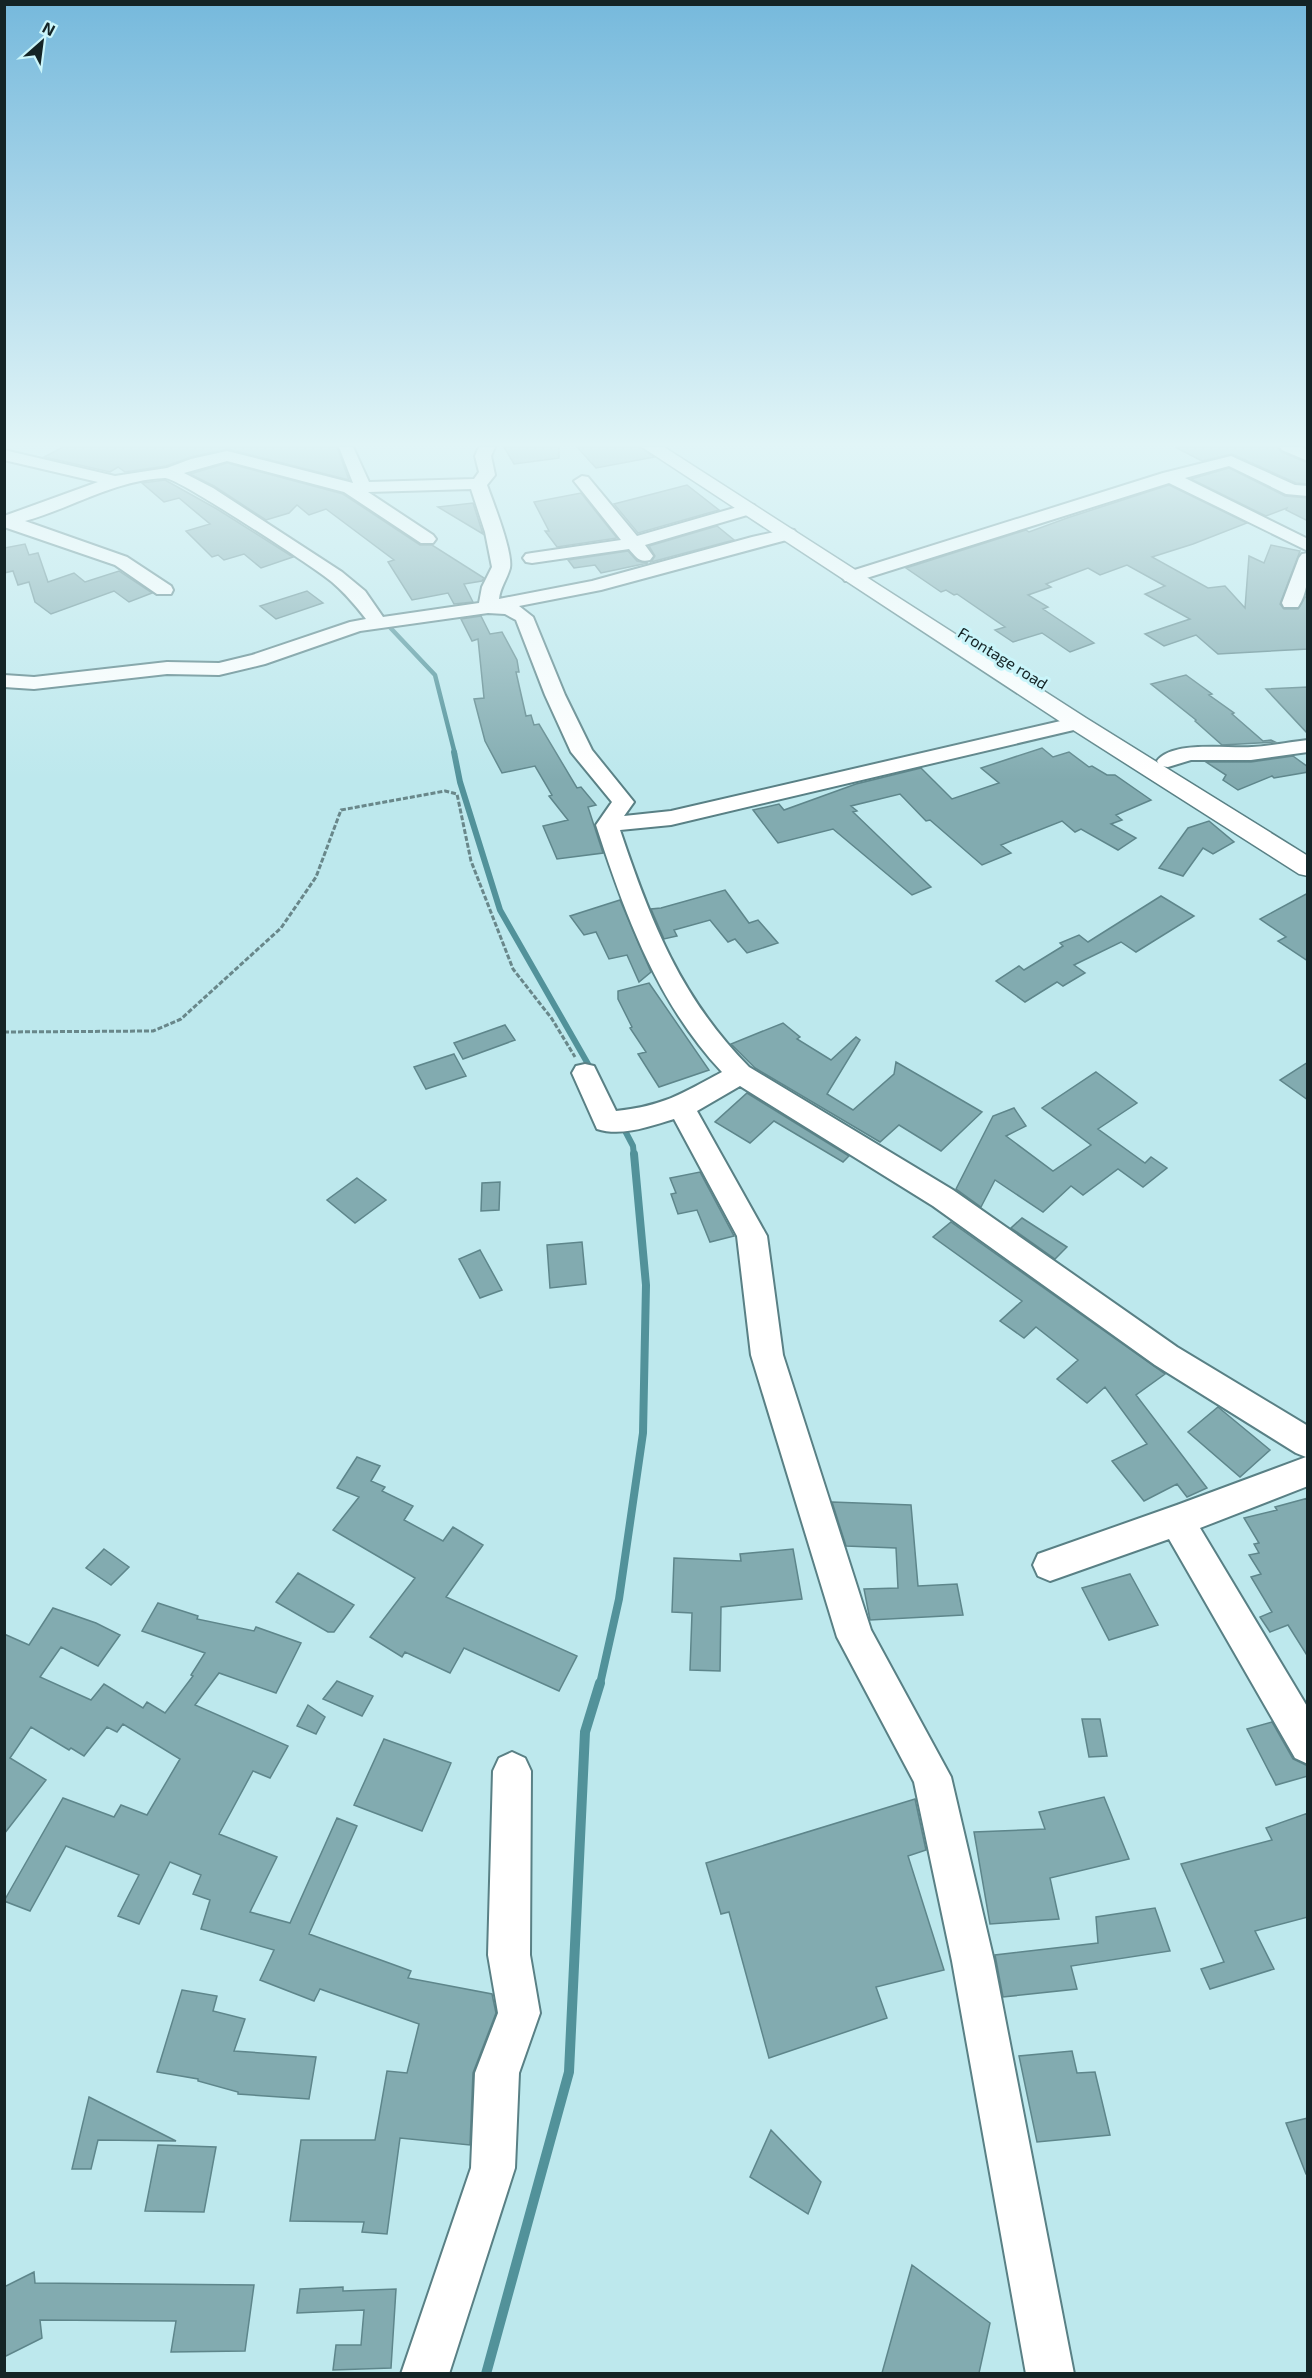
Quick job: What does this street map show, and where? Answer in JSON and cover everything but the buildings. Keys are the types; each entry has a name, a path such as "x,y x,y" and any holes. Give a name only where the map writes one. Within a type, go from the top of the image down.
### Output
{"main road":[{"path":"829,558 858,575 1078,723 1308,868"},
{"name":"Frontage road","path":"833,558 1168,761 1308,849"}],"street":[{"path":"112,558 146,576 164,590"},
{"path":"308,558 336,576 358,595 378,623"},
{"path":"488,607 491,587 501,567 499,558"},
{"path":"646,558 655,569"},
{"path":"4,681 34,683 167,668 219,669 258,660 357,626 488,607 594,586 695,558"},
{"path":"858,575 912,558"},
{"path":"1291,603 1308,558"},
{"path":"488,607 510,609 524,617 555,695 582,752 623,802 607,825"},
{"path":"607,825 671,818 1078,723"},
{"path":"1168,761 1188,754 1251,754 1308,746"},
{"path":"607,825 645,926 679,997 723,1059 740,1074 943,1198 1166,1356 1308,1443"},
{"path":"585,1073 607,1122 645,1118 681,1107 740,1074"},
{"path":"681,1107 752,1236 767,1355 855,1637 932,1777 973,1961 1050,2373"},
{"path":"1050,1565 1177,1521 1308,1471"},
{"path":"1177,1521 1308,1745"},
{"path":"425,2373 494,2168 497,2073 519,2013 509,1955 512,1771"}],"path":[{"path":"4,1032 153,1031 181,1019 281,928 316,877 341,810 445,791 457,794 471,861 513,969 552,1019 585,1073"}],"waterway":[{"path":"383,620 435,675 455,754"},
{"path":"454,752 460,782 500,910 592,1071"},
{"path":"622,1125 633,1146 634,1156"},
{"path":"600,1684 619,1599 643,1433 646,1285 634,1154"},
{"path":"486,2374 569,2072 585,1732 600,1683"}]}
